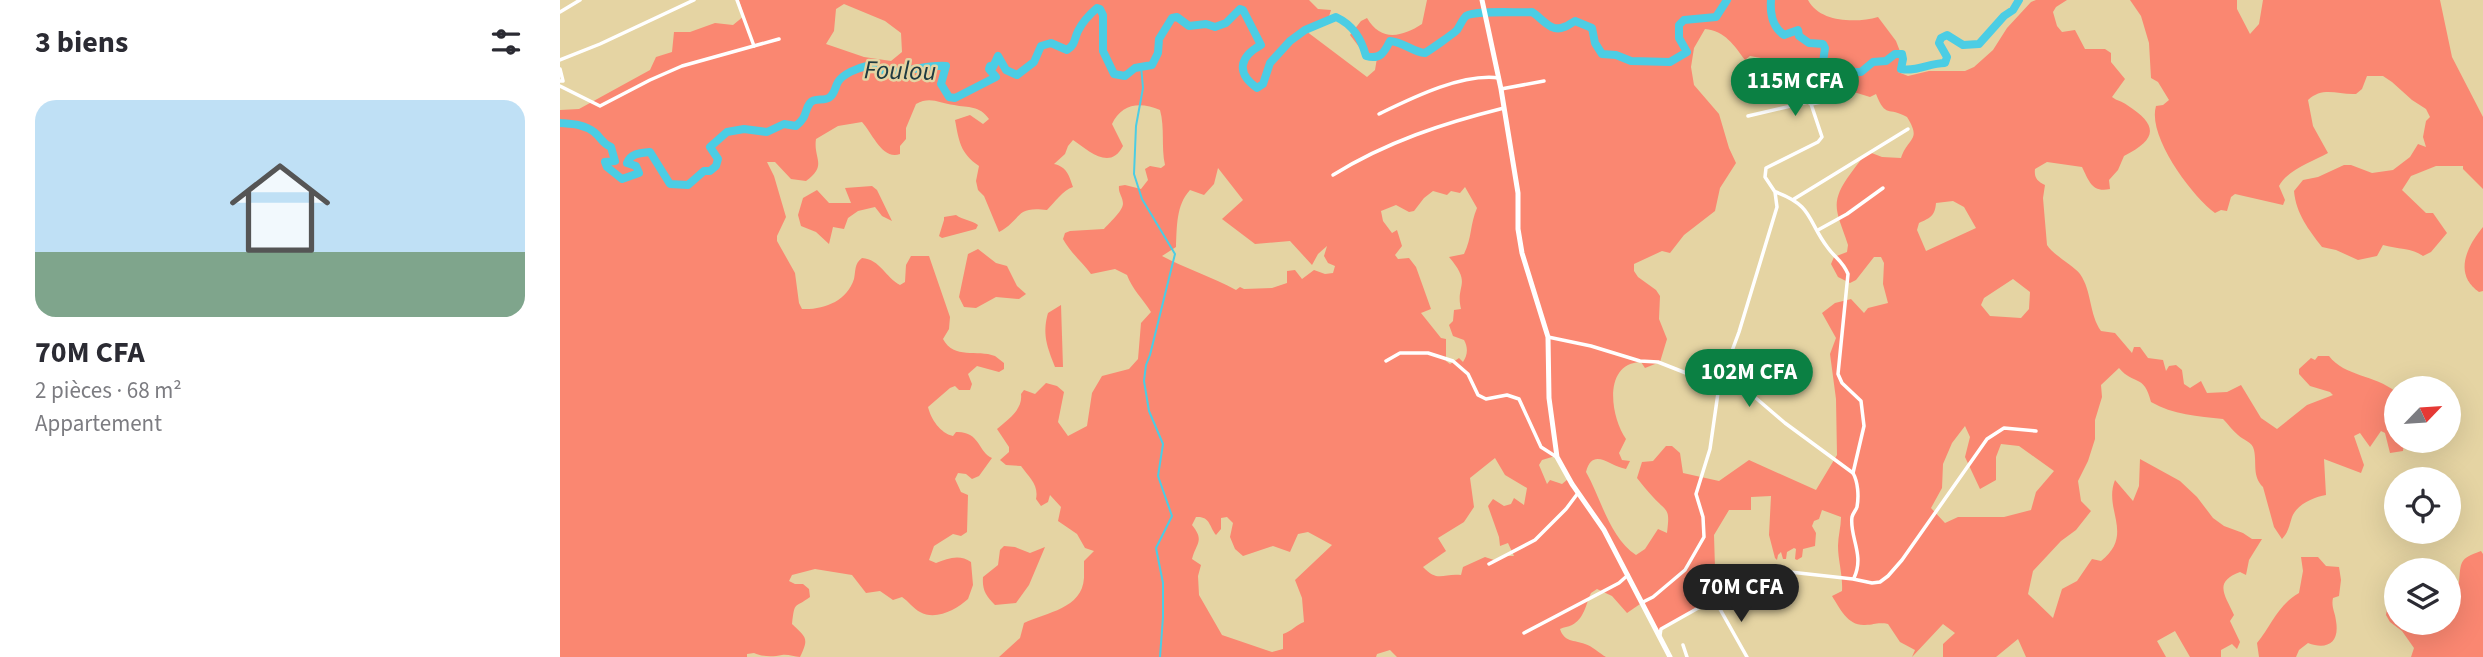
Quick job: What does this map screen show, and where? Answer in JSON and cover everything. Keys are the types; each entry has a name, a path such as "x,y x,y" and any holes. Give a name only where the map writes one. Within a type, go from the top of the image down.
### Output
{"street":[{"path":"560,12 580,0"},
{"path":"560,60 694,0"},
{"path":"737,0 754,46"},
{"path":"1482,0 1501,89 1517,193 1522,253 1548,337 1549,398 1557,457 1577,493 1604,530 1670,657"},
{"path":"560,69 563,81 560,83 600,106 668,72 779,39"},
{"path":"1379,114 1445,87 1487,76 1499,78"},
{"path":"1501,89 1544,81"},
{"path":"1748,116 1808,102 1811,104 1838,99"},
{"path":"1643,602 1685,570 1704,537 1703,517 1696,494 1710,449 1719,386 1777,207 1775,192 1765,177 1766,168 1818,142 1822,137 1811,104"},
{"path":"1333,175 1360,158 1444,123 1504,108"},
{"path":"1794,199 1908,129"},
{"path":"1818,230 1847,214 1883,188"},
{"path":"1775,192 1794,199 1812,219 1828,248 1842,261 1848,274 1838,374 1842,383 1861,401 1864,425 1853,473"},
{"path":"1548,337 1591,346 1640,361 1658,362 1719,386 1750,393 1785,423 1853,473 1857,481 1857,507 1852,519 1857,545 1857,570 1853,579"},
{"path":"1386,360 1400,353 1428,353 1453,361 1468,374 1478,395 1486,399 1507,395 1519,400 1541,447 1557,457"},
{"path":"1659,637 1661,629 1716,601 1774,596 1781,590 1784,576 1790,572 1880,582 1888,576 1987,439 2004,428 2036,430"},
{"path":"1489,564 1535,540 1566,509 1577,493"},
{"path":"1524,633 1619,583 1628,575"},
{"path":"1716,601 1747,657"},
{"path":"1683,645 1687,657"}],"shaded area":[{"path":"739,0 1309,0 1318,9 1331,10 1328,20 1306,31 1367,77 1375,70 1377,58 1366,56 1350,35 1361,21 1367,18 1385,34 1407,32 1422,24 1427,0 1808,0 1814,8 1830,17 1860,20 1878,17 1896,41 1903,59 1898,72 1908,76 1929,71 1965,71 1974,67 1993,50 2007,28 2031,2 2067,0 2053,12 2057,26 2062,32 2075,30 2085,49 2105,49 2111,53 2111,62 2125,79 2112,97 2138,113 2149,126 2150,132 2143,144 2124,156 2118,170 2109,180 2110,189 2095,187 2082,167 2047,162 2035,169 2037,179 2045,185 2043,198 2047,245 2080,274 2101,331 2115,333 2132,353 2134,347 2140,347 2148,358 2163,360 2166,371 2169,366 2176,365 2182,370 2184,384 2190,388 2201,381 2207,393 2227,392 2241,385 2261,418 2277,429 2307,405 2333,395 2310,386 2299,374 2299,369 2311,358 2315,360 2318,356 2329,356 2343,368 2384,385 2384,432 2381,431 2370,447 2360,433 2354,436 2364,465 2361,473 2324,459 2326,495 2311,499 2294,512 2282,539 2274,527 2263,487 2257,479 2253,447 2223,419 2186,414 2159,406 2151,402 2142,383 2119,368 2101,385 2102,397 2095,420 2095,439 2078,481 2081,501 2091,511 2076,530 2061,541 2033,571 2028,594 2053,618 2062,589 2077,581 2092,559 2101,561 2111,551 2117,531 2112,491 2115,480 2133,501 2139,486 2140,459 2180,481 2213,518 2224,526 2252,539 2262,539 2249,560 2246,575 2240,572 2226,580 2224,585 2225,595 2234,615 2230,621 2240,642 2237,649 2232,644 2221,650 2221,657 2190,657 2175,631 2157,641 2166,657 2026,657 2018,639 1996,657 1943,657 1943,644 1955,633 1943,624 1912,657 1915,650 1900,642 1888,624 1854,623 1845,616 1832,596 1842,591 1838,546 1841,517 1822,510 1819,519 1814,521 1812,526 1816,533 1815,546 1803,549 1802,557 1797,560 1794,548 1787,552 1786,559 1783,559 1781,552 1777,560 1769,535 1771,496 1751,497 1751,510 1729,510 1714,535 1715,568 1700,594 1700,607 1662,629 1659,637 1643,602 1627,613 1612,596 1597,589 1591,593 1579,619 1560,629 1567,638 1588,645 1606,657 1397,657 1390,650 1377,654 1376,657 999,657 1020,638 1024,623 1062,608 1077,597 1084,578 1084,561 1094,551 1085,548 1077,534 1058,521 1061,507 1050,495 1048,502 1041,506 1036,499 1035,485 1021,466 1006,465 1000,460 1009,452 1009,447 997,429 1020,405 1024,390 1035,394 1046,383 1057,386 1064,392 1058,422 1068,436 1087,426 1092,393 1102,376 1129,369 1138,359 1141,323 1151,312 1127,275 1115,269 1091,274 1063,239 1065,233 1070,231 1104,229 1122,207 1119,186 1141,189 1148,180 1145,169 1150,166 1161,168 1165,165 1163,131 1160,110 1138,105 1120,112 1112,124 1123,146 1112,157 1106,158 1092,153 1073,140 1065,154 1054,164 1065,169 1073,187 1062,193 1047,210 1024,212 999,232 984,196 978,190 976,181 979,166 964,151 955,120 970,115 983,124 989,119 973,108 926,100 916,104 906,128 906,139 900,146 900,154 894,155 883,150 862,122 838,126 816,139 818,166 806,181 791,179 775,162 767,162 786,217 777,241 795,273 802,309 826,306 846,293 854,279 856,265 862,258 874,262 900,285 905,282 906,265 911,256 929,256 950,317 949,329 943,339 953,350 988,354 1004,363 1004,369 999,372 977,366 968,374 972,384 970,390 959,390 955,386 950,388 928,407 940,429 953,436 956,432 970,435 992,458 979,476 972,479 966,474 958,473 955,479 961,492 968,495 967,532 961,536 953,534 934,546 929,560 936,563 958,557 971,562 973,585 968,599 946,613 926,614 918,611 902,597 893,600 880,591 866,593 852,575 815,569 792,575 789,581 803,584 809,589 810,597 796,606 793,616 792,624 805,638 800,657 754,653 747,654 747,657 560,657 560,110 579,109 650,70 656,57 672,52 674,32 690,32 715,23 733,25 744,16","holes":["844,4 885,21 901,33 902,52 891,61 864,57 826,44 834,31 836,9","1705,29 1712,30 1728,40 1745,60 1750,56 1789,63 1830,89 1870,97 1876,94 1882,107 1907,117 1914,135 1901,158 1882,157 1869,152 1866,154 1844,184 1837,200 1838,215 1848,245 1847,252 1834,257 1831,264 1838,277 1850,283 1856,280 1874,257 1881,257 1888,303 1868,308 1864,313 1851,299 1835,303 1822,313 1836,338 1830,354 1836,399 1837,455 1816,490 1749,460 1719,481 1683,473 1680,453 1672,446 1666,446 1653,461 1642,462 1637,478 1667,512 1667,533 1658,529 1645,549 1636,555 1612,528 1586,472 1589,464 1598,459 1626,469 1630,461 1622,460 1619,453 1626,439 1616,417 1613,392 1615,381 1620,371 1629,365 1641,362 1645,368 1660,362 1667,339 1659,319 1660,296 1638,277 1634,264 1662,251 1670,253 1684,235 1715,211 1720,188 1736,163 1719,114 1694,85 1691,67 1694,48","1218,168 1243,200 1222,219 1255,244 1290,241 1312,265 1318,254 1327,246 1324,256 1328,263 1335,266 1333,273 1325,274 1314,270 1302,279 1295,270 1287,271 1287,283 1272,288 1240,287 1236,290 1162,256 1176,247 1178,217 1185,196 1190,190 1204,195 1214,184","1465,187 1477,208 1464,254 1449,257 1462,279 1461,309 1454,310 1453,321 1449,325 1453,336 1464,340 1467,351 1463,362 1459,358 1450,364 1446,361 1446,339 1441,338 1421,313 1431,309 1416,267 1409,258 1398,259 1395,255 1402,246 1397,230 1392,233 1383,221 1381,211 1396,205 1409,212 1414,211 1433,191 1447,195 1451,191 1460,193","1953,201 1964,207 1976,228 1926,251 1917,230 1919,223 1931,216 1936,203","2013,279 2030,292 2029,309 2021,318 1990,316 1981,305 1984,298","1965,426 1970,437 1965,457 1980,489 1996,480 1996,457 2001,444 2019,446 2054,471 2036,492 2031,510 2004,517 1958,517 1945,523 1931,508 1942,488 1943,464 1952,443","1557,457 1568,479 1562,484 1550,480 1547,484 1539,465 1542,460","1495,458 1505,475 1527,488 1524,505 1514,498 1511,504 1504,506 1493,499 1488,506 1500,546 1508,543 1514,556 1494,560 1485,557 1463,567 1461,575 1437,576 1428,572 1423,567 1446,551 1438,538 1464,522 1474,507 1470,478","1196,517 1201,517 1207,520 1216,535 1221,529 1221,518 1227,517 1233,523 1230,537 1235,549 1243,556 1273,546 1290,552 1298,534 1308,532 1332,545 1295,580 1302,598 1304,622 1283,634 1283,649 1272,652 1222,635 1199,595 1198,576 1201,565 1192,559 1199,539 1192,525"]},
{"path":"2130,0 2237,0 2237,9 2250,34 2259,24 2263,0 2440,0 2452,57 2483,117 2483,189 2463,166 2436,166 2411,176 2402,190 2426,213 2433,213 2447,233 2431,252 2423,256 2383,245 2377,256 2358,260 2322,247 2297,207 2294,191 2303,180 2318,177 2344,165 2372,173 2393,170 2410,157 2418,144 2426,147 2423,137 2426,121 2430,117 2426,109 2383,76 2367,76 2362,89 2356,94 2325,92 2308,100 2313,126 2328,153 2300,167 2282,181 2279,186 2285,200 2283,205 2235,194 2231,197 2227,211 2215,213 2184,180 2158,133 2156,106 2169,100 2158,82 2151,78 2149,43 2141,16"},
{"path":"872,186 877,190 892,221 882,216 875,207 858,211 848,218 844,229 833,227 829,244 816,232 801,226 798,215 803,198 817,190 829,203 851,203 845,188"},
{"path":"956,215 978,225 976,229 942,238 939,236 944,217"},
{"path":"2483,227 2483,291 2479,292 2466,277 2465,260"},
{"path":"978,249 996,263 1007,266 1017,286 1026,294 1019,299 996,297 976,308 964,307 959,297 968,254"},
{"path":"1061,305 1063,367 1055,367 1045,327 1048,313"},
{"path":"1004,546 1030,553 1045,547 1029,585 1016,603 995,605 985,593 983,577 998,565 1000,550"},
{"path":"2481,551 2483,554 2483,657 2411,657 2414,648 2405,635 2461,635 2461,566 2469,556"},
{"path":"2301,557 2318,557 2326,566 2339,567 2339,596 2333,598 2337,629 2334,640 2321,646 2308,643 2299,650 2296,657 2259,657 2257,643 2280,610 2299,593 2303,571"}],"waterway":[{"name":"Foulou","path":"560,123 586,127 611,147 615,161 605,162 607,167 622,179 639,173 636,166 627,163 631,157 650,152 670,184 688,185 704,171 710,171 716,166 718,159 710,147 727,132 744,129 767,132 784,124 796,126 810,103 830,97 840,79 855,70 867,66 898,72 946,66 941,84 949,97 955,98 996,77 989,69 990,66 993,67 998,56 1006,70 1017,75 1034,62 1041,46 1051,43 1067,50 1082,25 1097,8 1103,15 1103,51 1114,74 1125,76 1135,68 1152,65 1158,53 1159,39 1172,18 1177,17 1189,26 1206,24 1215,27 1226,23 1240,9 1243,10 1261,45 1248,55 1243,65 1246,77 1257,88 1263,84 1270,63 1290,41 1305,30 1336,17 1352,28 1362,43 1366,56 1371,57 1381,54 1390,41 1425,53 1455,32 1466,16 1471,14 1532,12 1555,28 1565,27 1575,21 1592,28 1595,43 1602,54 1616,55 1631,61 1670,62 1687,52 1679,38 1679,25 1684,20 1716,17 1727,0"},
{"name":"Foulou","path":"1771,0 1773,19 1780,32 1784,35 1798,30 1799,36 1809,43 1823,44 1823,62 1831,66 1842,65 1854,72 1861,72 1873,62 1886,61 1895,54 1902,54 1901,69 1945,63 1947,57 1939,43 1941,38 1947,35 1963,45 1979,44 2004,16 2013,10 2019,0"},
{"path":"1141,66 1143,88 1136,126 1134,174 1142,199 1175,254 1144,381 1149,411 1163,444 1158,476 1172,516 1156,548 1163,583 1160,657"}]}
